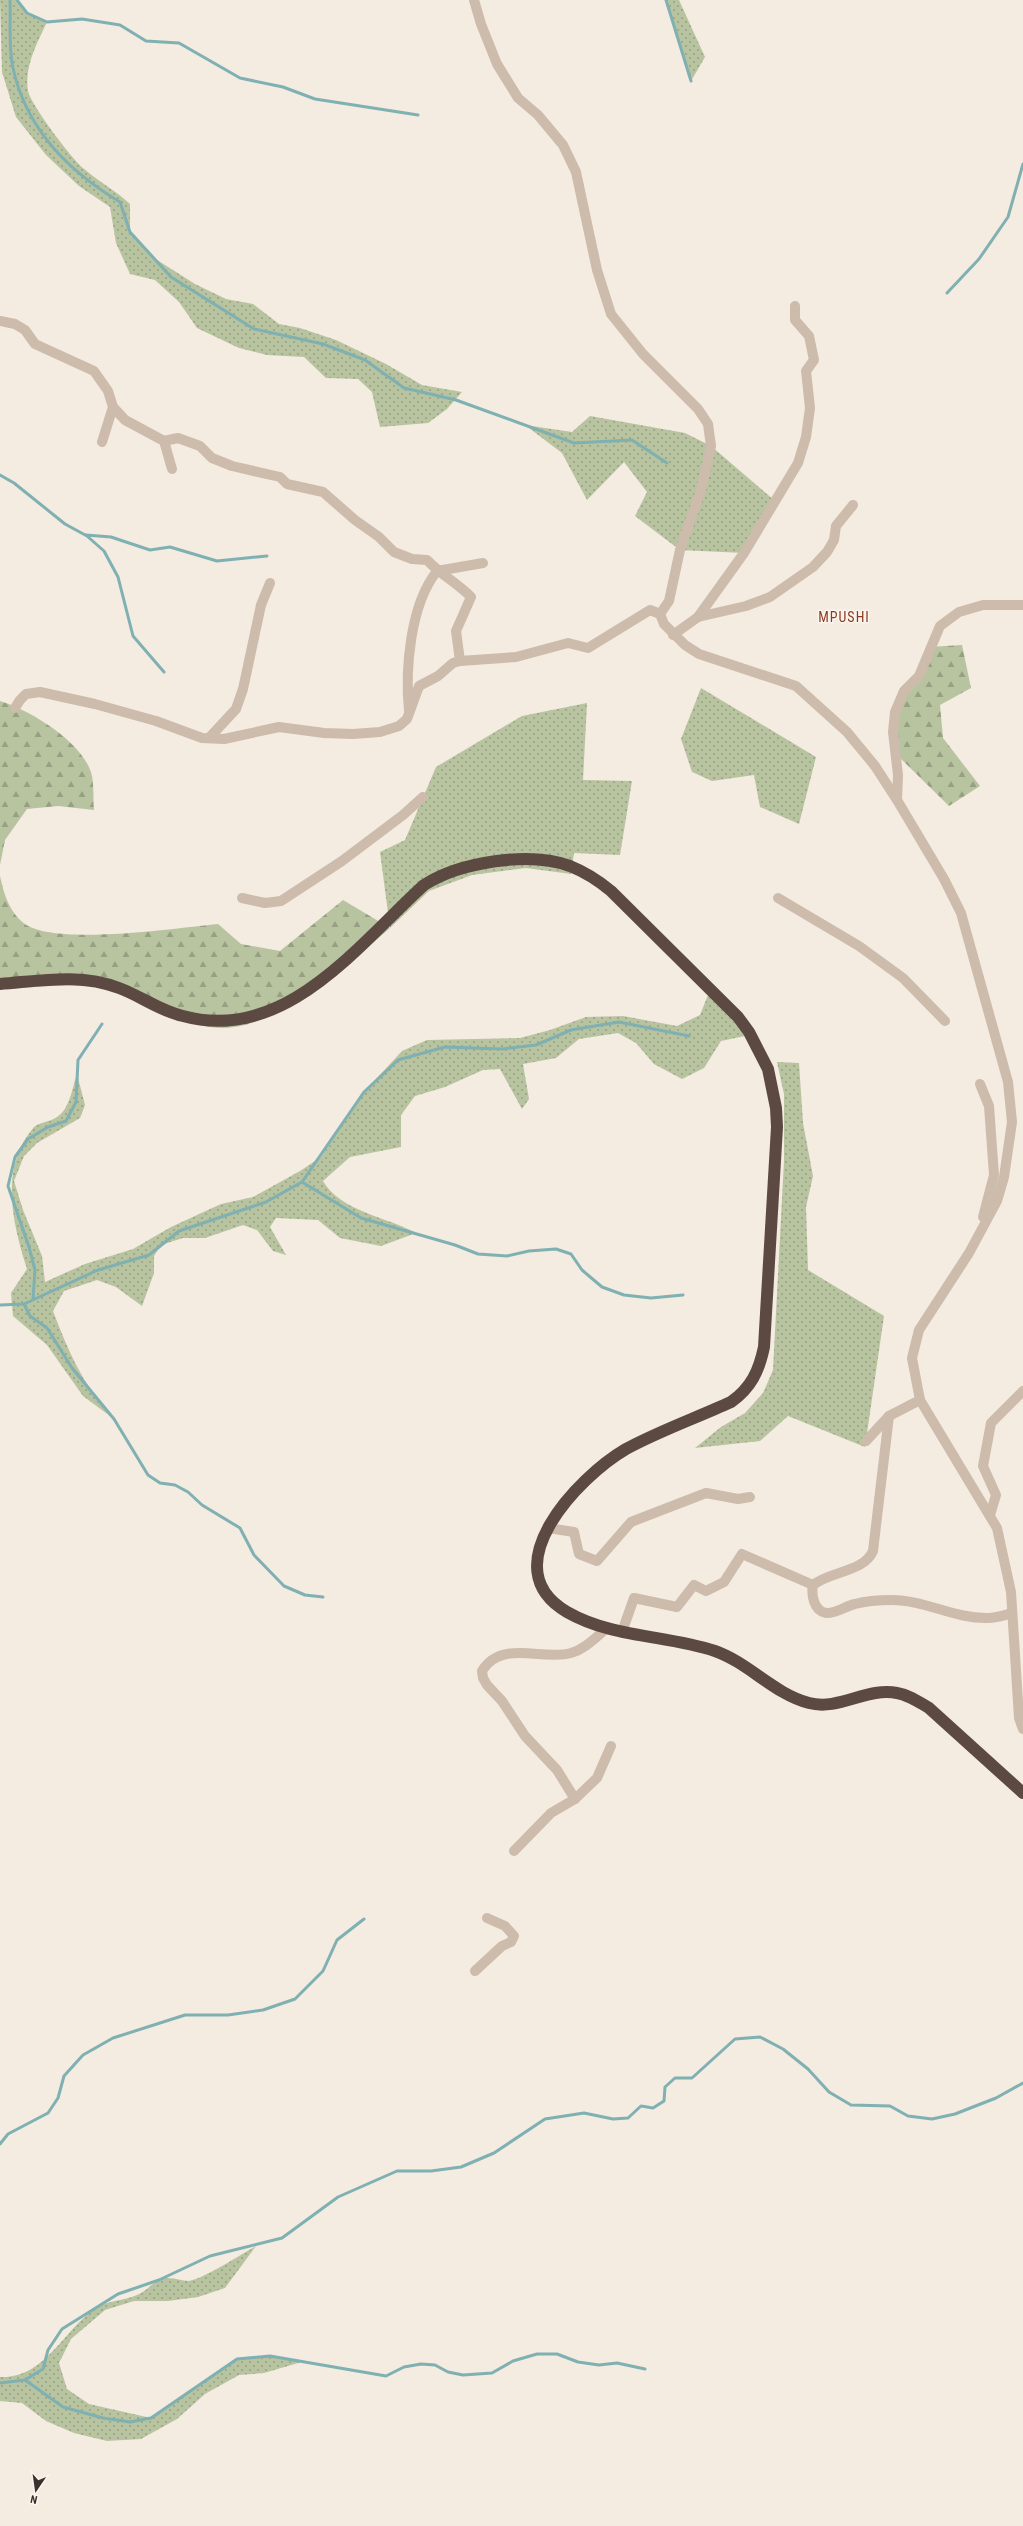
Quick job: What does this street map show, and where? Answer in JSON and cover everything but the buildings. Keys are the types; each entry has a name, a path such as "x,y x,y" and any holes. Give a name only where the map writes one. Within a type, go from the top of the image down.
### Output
{"highway":[{"path":"0,984 56,979 88,980 118,987 184,1017 211,1022 248,1018 284,1004 344,963 405,902 438,876 480,864 503,861 539,860 570,866 595,879 640,918 679,961 738,1017 749,1032 770,1076 777,1127 764,1348 754,1378 742,1394 731,1402 626,1450 591,1474 571,1496 548,1528 540,1546 535,1566 537,1579 542,1591 552,1602 567,1612 606,1629 717,1652 738,1662 790,1696 810,1704 822,1705 843,1702 878,1692 896,1692 911,1697 929,1708 1023,1793"}],"street":[{"path":"474,0 480,24 497,64 518,98 538,115 563,145 576,172 597,270 611,314 643,354 698,410 708,424 711,446 701,490 680,550 669,602 660,614"},
{"path":"673,635 698,617 744,553 798,463 806,437 810,408 806,370 814,360 809,336 794,320 795,306"},
{"path":"0,321 15,324 25,330 35,344 94,371 108,391 113,407 125,420 164,441 178,438 200,446 212,458 232,466 280,477 287,484 323,492 355,520 379,537 394,552 412,559 427,560 437,571 459,585 471,597 456,630 460,661"},
{"path":"102,442 113,407"},
{"path":"164,441 172,469"},
{"path":"698,617 739,608 770,597 813,567 827,552 834,540 836,526 853,505"},
{"path":"409,713 406,686 415,625 425,591 437,571 483,563"},
{"path":"209,738 236,709 243,689 261,605 270,583"},
{"path":"897,800 898,775 893,732 895,712 904,691 919,676 940,626 959,612 983,605 1023,605"},
{"path":"15,708 26,694 40,692 95,704 156,721 179,731 209,738 224,739 248,736 279,726 324,733 380,732 399,726 409,713 419,686 438,676 453,663 460,661 516,657 568,643 588,648 650,610 660,614 664,624 673,635 699,654 796,686 847,732 875,766 897,800 961,912 1008,1082 1012,1122 1004,1176 997,1201 980,1229 969,1253 919,1330 912,1358 920,1400 998,1528 1006,1563 1012,1613 1018,1626 1019,1718 1023,1729"},
{"path":"242,898 265,903 280,901 342,861 404,815 423,797"},
{"path":"778,898 859,946 903,978 945,1021"},
{"path":"980,1084 989,1106 994,1175 980,1229"},
{"path":"990,1514 996,1495 983,1466 991,1423 1023,1391"},
{"path":"866,1441 889,1416 920,1400"},
{"path":"813,1585 830,1576 865,1564 869,1560 875,1538 889,1416"},
{"path":"548,1528 574,1532 579,1554 597,1561 631,1522 706,1494 738,1499 750,1497"},
{"path":"622,1632 634,1598 677,1606 694,1585 706,1592 724,1582 742,1554 813,1585"},
{"path":"813,1585 812,1592 815,1603 821,1611 827,1613 855,1604 892,1600 915,1602 962,1615 988,1618 1012,1613"},
{"path":"575,1799 557,1770 525,1736 502,1701 487,1685 483,1678 482,1671 490,1661 507,1654 570,1653 587,1645 606,1629"},
{"path":"514,1852 552,1813 575,1799 597,1778 611,1746"},
{"path":"475,1971 502,1946 511,1942 514,1936 505,1926 487,1918"}],"green space":[{"path":"0,0 17,0 27,13 47,22 32,55 28,73 28,91 31,98 52,131 78,163 130,204 130,232 154,258 195,284 226,299 253,304 279,324 300,328 336,340 386,364 422,385 462,392 447,409 428,423 380,427 372,392 358,379 326,378 304,357 267,355 239,348 197,328 179,302 155,280 130,274 116,243 110,207 79,186 46,155 16,117 2,72"},
{"path":"666,0 679,0 705,57 691,81"},
{"path":"590,416 685,433 711,446 775,501 744,553 680,550 635,516 647,492 624,462 587,500 562,453 525,425 572,432"},
{"path":"962,645 971,688 940,705 943,738 980,786 949,806 896,754 893,732 904,691 919,676 929,647"},
{"path":"701,688 816,757 799,824 760,807 754,775 712,781 692,772 681,739"},
{"path":"0,701 12,705 40,720 68,740 79,752 87,764 92,776 94,810 58,806 27,809 5,840 0,865"},
{"path":"587,703 583,780 632,781 620,855 574,853 571,874 526,868 472,875 429,891 390,928 380,852 405,840 436,767 522,716"},
{"path":"0,876 8,902 19,919 25,924 41,930 62,934 118,934 218,924 241,944 280,951 343,900 390,928 355,958 311,992 287,1007 264,1018 241,1026 220,1028 212,1027 178,1019 124,992 102,986 74,985 0,988"},
{"path":"708,995 750,1035 721,1041 704,1068 682,1079 654,1064 636,1043 618,1033 579,1039 556,1058 523,1064 529,1099 522,1109 500,1069 483,1070 445,1087 415,1096 401,1115 401,1147 350,1157 323,1181 341,1200 365,1212 416,1233 381,1246 340,1238 318,1220 276,1218 270,1227 286,1255 273,1251 257,1230 243,1225 205,1238 183,1238 161,1245 154,1256 154,1273 142,1306 116,1287 97,1280 64,1291 53,1311 71,1355 85,1381 114,1419 83,1396 47,1345 13,1316 11,1293 27,1269 21,1250 13,1212 13,1176 16,1159 23,1142 34,1127 54,1119 65,1109 68,1104 77,1074 85,1105 80,1118 37,1143 24,1156 14,1181 23,1210 42,1256 45,1282 85,1264 133,1249 171,1227 221,1204 253,1197 300,1171 321,1157 364,1092 402,1051 427,1040 520,1038 550,1030 586,1017 623,1016 677,1026 700,1015"},
{"path":"777,1062 799,1063 803,1123 813,1176 806,1207 808,1270 884,1316 865,1447 788,1416 760,1441 695,1448 721,1427 745,1413 763,1393 773,1370 784,1161 784,1094"},
{"path":"256,2246 225,2288 198,2297 168,2301 134,2301 105,2310 71,2339 59,2363 67,2389 89,2404 151,2418 237,2359 270,2356 305,2361 264,2373 239,2375 205,2394 177,2419 141,2439 107,2441 74,2433 46,2421 22,2403 0,2401 0,2377 16,2375 29,2370 42,2362 85,2317 96,2308 106,2303 137,2295 163,2279 171,2278 189,2281 203,2276"}],"waterway":[{"path":"10,0 11,60 19,90 39,129 52,146 83,177 120,202 130,232 171,277 254,329 323,344 365,360 404,388 456,400 574,443 632,440 667,463"},
{"path":"17,0 27,13 47,22 82,19 120,25 146,41 179,43 240,78 283,87 315,99 418,115"},
{"path":"666,0 691,81"},
{"path":"947,293 979,259 1008,217 1023,164"},
{"path":"0,475 14,483 65,524 87,536 104,551 118,577 133,636 164,672"},
{"path":"86,535 111,537 150,550 170,547 217,561 267,556"},
{"path":"0,1305 24,1304 98,1270 149,1255 179,1231 266,1202 302,1182 364,1092 398,1060 445,1047 502,1049 536,1045 571,1030 619,1022 689,1036"},
{"path":"33,1299 35,1270 29,1247 8,1186 15,1157 28,1139 48,1127 66,1121 76,1102 78,1060 102,1024"},
{"path":"302,1182 361,1218 455,1245 478,1254 507,1256 529,1251 556,1249 571,1254 582,1270 602,1287 624,1295 651,1298 683,1295"},
{"path":"24,1304 30,1316 47,1328 72,1368 114,1419 148,1475 160,1483 175,1485 188,1492 202,1505 240,1528 254,1555 284,1586 305,1595 323,1597"},
{"path":"0,2144 8,2134 48,2113 58,2098 64,2076 83,2055 113,2038 185,2015 228,2015 263,2010 295,1999 323,1971 337,1940 364,1919"},
{"path":"0,2383 25,2380 43,2369 48,2350 62,2329 118,2294 159,2280 210,2256 282,2238 338,2197 397,2171 431,2171 461,2167 494,2153 545,2119 584,2113 613,2119 628,2118 641,2106 653,2108 664,2101 665,2087 675,2078 692,2078 735,2039 760,2037 783,2049 808,2069 829,2092 851,2105 890,2106 908,2116 932,2119 955,2114 996,2098 1023,2083"},
{"path":"25,2380 63,2407 103,2418 130,2422 151,2418 237,2359 270,2356 386,2376 404,2367 421,2364 435,2365 448,2372 463,2375 492,2373 513,2361 537,2354 557,2354 578,2362 599,2365 617,2363 645,2369"}],"district":[{"name":"MPUSHI","path":"844,617"}]}
